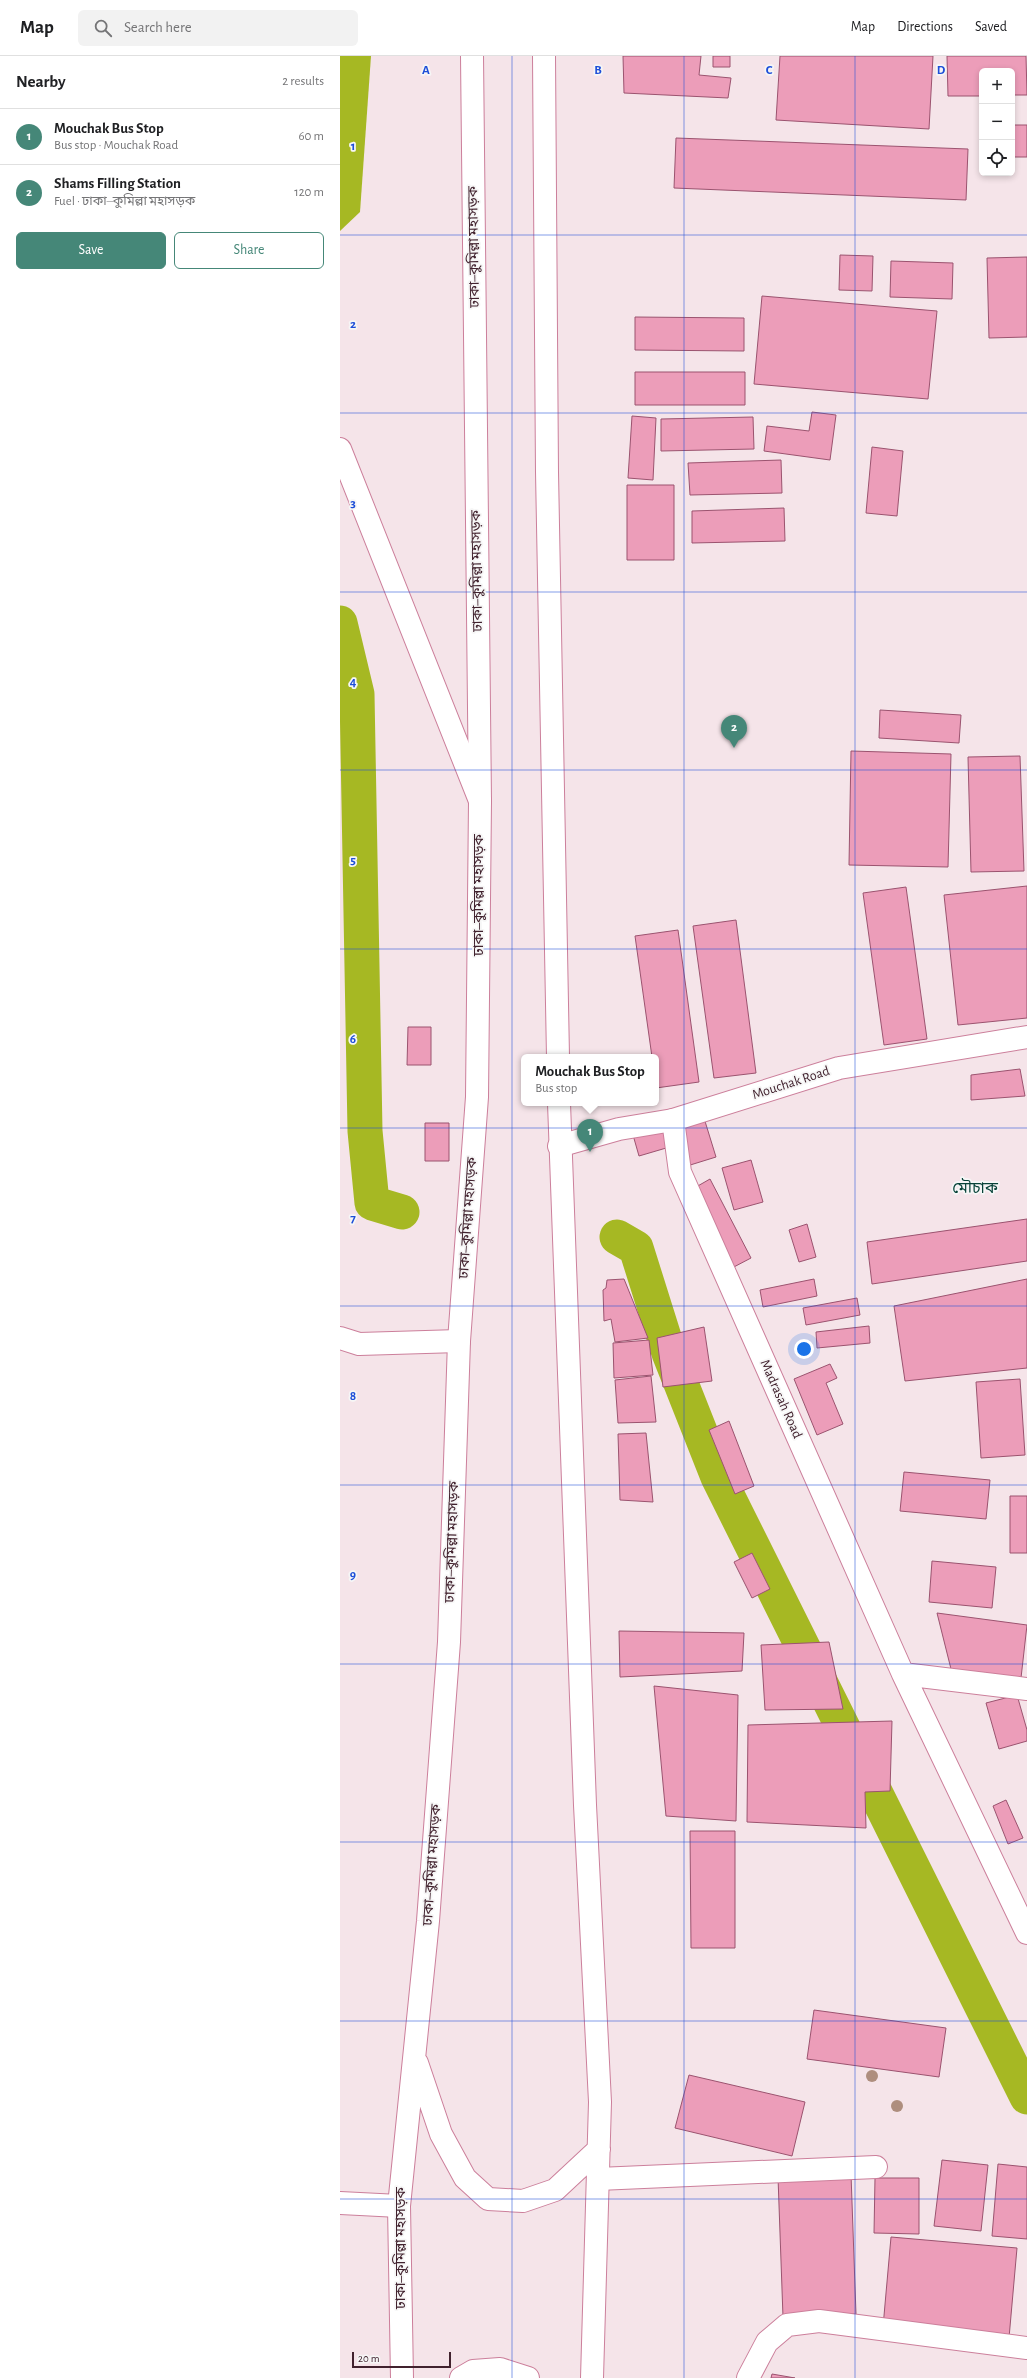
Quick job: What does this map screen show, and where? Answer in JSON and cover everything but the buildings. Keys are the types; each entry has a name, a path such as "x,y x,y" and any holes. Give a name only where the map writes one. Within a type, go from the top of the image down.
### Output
{"main road":[{"name":"ঢাকা–কুমিল্লা মহাসড়ক","path":"402,2378 399,2206 428,1921 449,1642 459,1341 477,1097 480,801 472,56"},
{"path":"544,56 547,480 558,1054"},
{"path":"340,449 395,592 480,801"},
{"name":"Mouchak Road","path":"559,1146 619,1129 673,1120 839,1068 1027,1037"},
{"path":"559,1106 559,1146 585,1805 600,2102 592,2378"},
{"name":"Madrasah Road","path":"673,1120 680,1172 903,1674 1027,1932"},
{"path":"340,1338 359,1344 459,1341"},
{"path":"903,1674 1027,1689"},
{"path":"415,2057 441,2134 465,2178 488,2199 523,2200 555,2190 599,2149"},
{"path":"598,2179 876,2167"},
{"path":"340,2203 399,2206"},
{"path":"748,2378 767,2342 787,2325 819,2321 1027,2348"},
{"path":"461,2378 473,2371 500,2369 528,2378"}],"shaded area":[{"path":"340,56 371,56 360,212 340,231"}],"waterway":[{"path":"340,623 357,694 365,1131 372,1203 402,1212"},
{"path":"617,1237 636,1248 669,1353 718,1477 1027,2097"}],"place":[{"name":"Shams Filling Station","path":"734,748"},
{"name":"Mouchak Bus Stop","path":"590,1152"}],"district":[{"name":"মৌচাক","path":"975,1188"}]}
